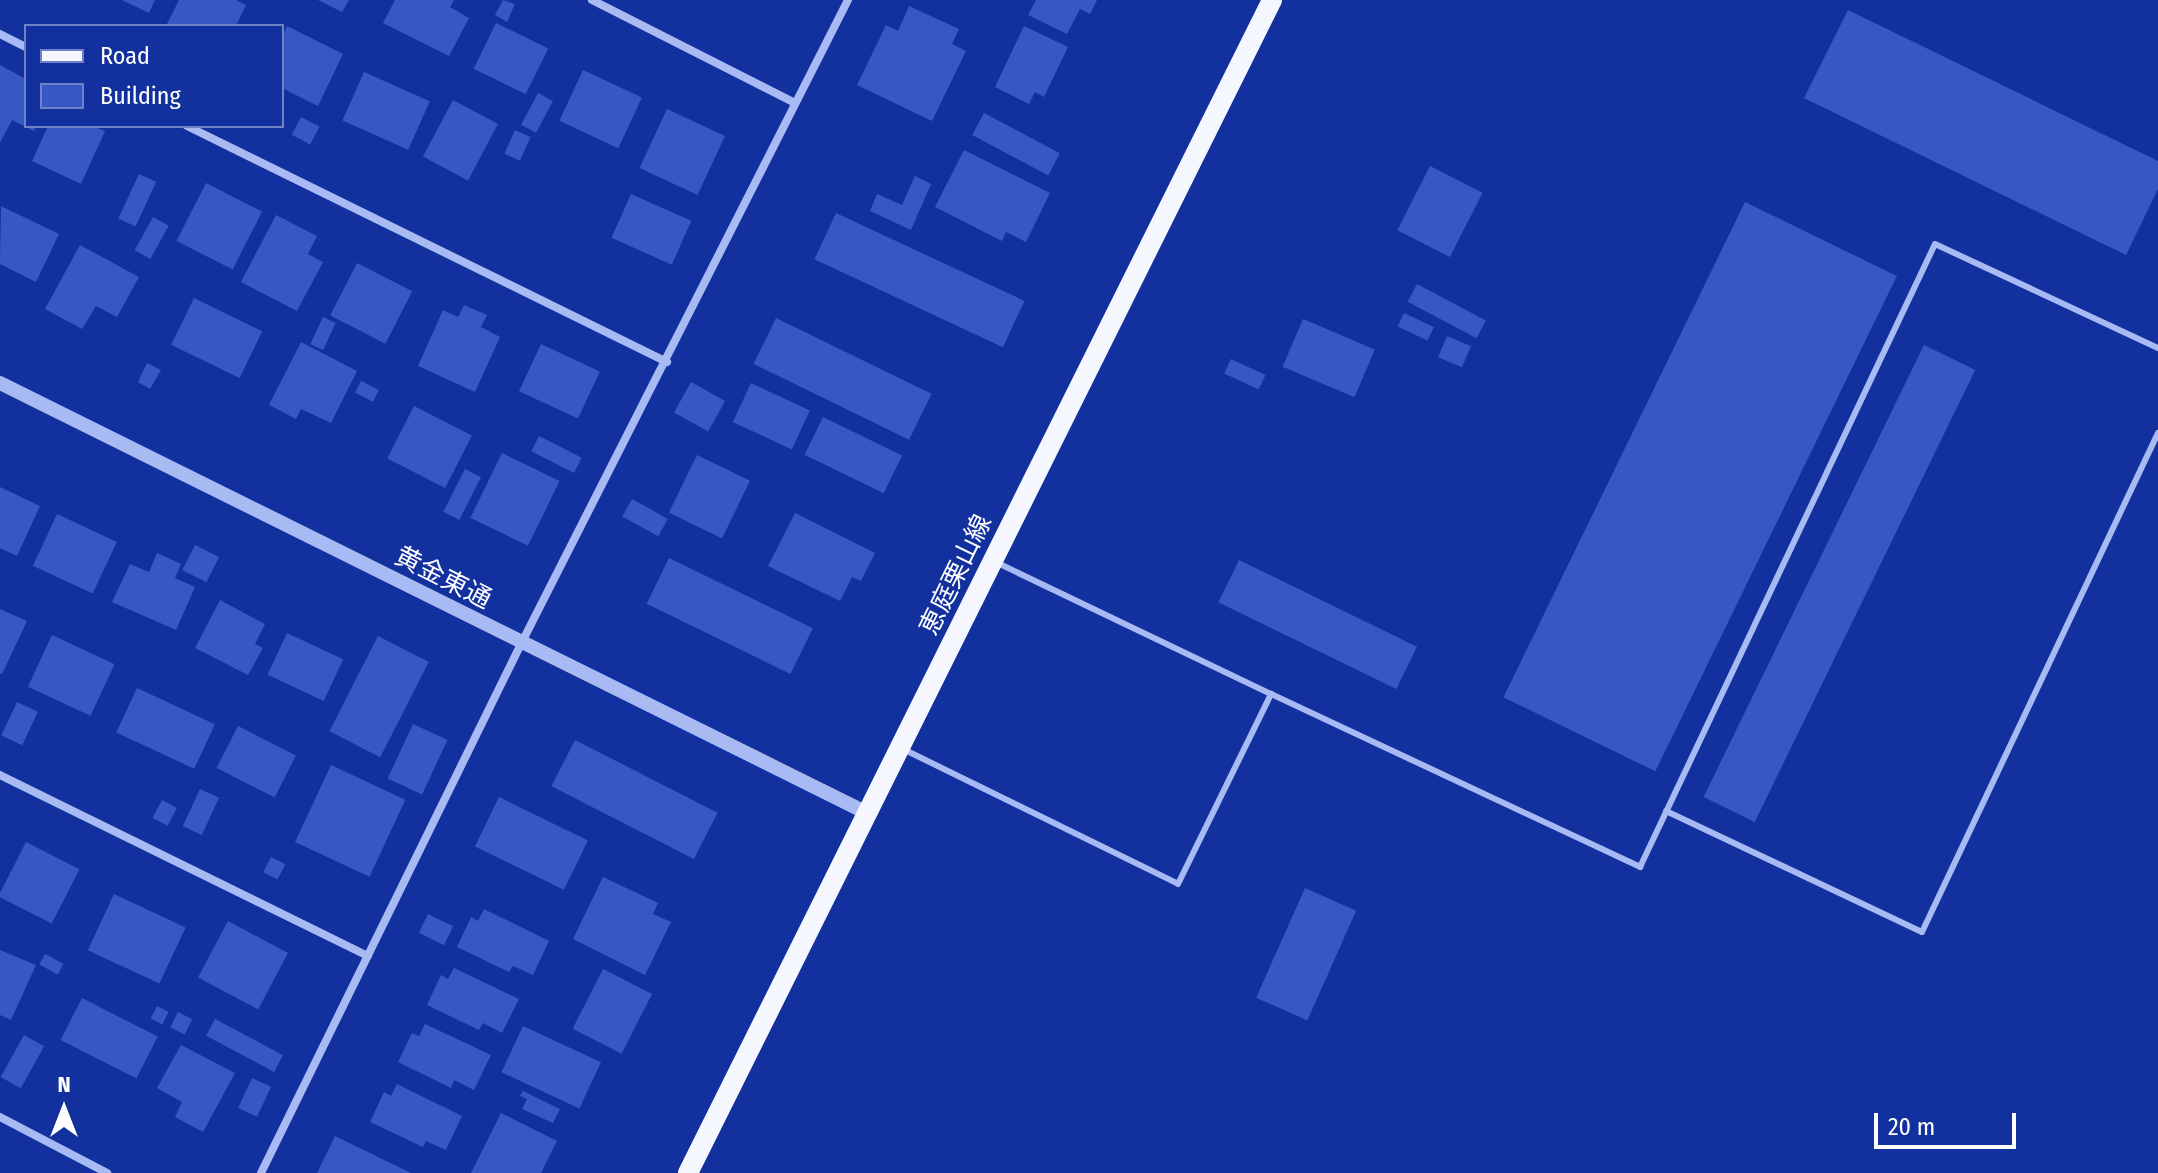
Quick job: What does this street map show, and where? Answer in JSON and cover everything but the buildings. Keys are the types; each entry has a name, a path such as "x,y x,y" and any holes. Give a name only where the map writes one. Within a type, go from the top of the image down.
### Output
{"main road":[{"name":"恵庭栗山線","path":"688,1173 1266,2"}],"street":[{"path":"592,0 795,103"},
{"path":"261,1173 521,644 667,362 848,0"},
{"path":"0,34 24,46"},
{"path":"191,128 667,362"},
{"name":"黄金東通","path":"0,383 867,813"},
{"path":"0,775 368,956"},
{"path":"0,1117 107,1173"}],"lane":[{"path":"992,560 1640,867 1935,244 2158,348"},
{"path":"1666,811 1922,932 2158,433"},
{"path":"900,748 1178,884 1271,694"}]}
